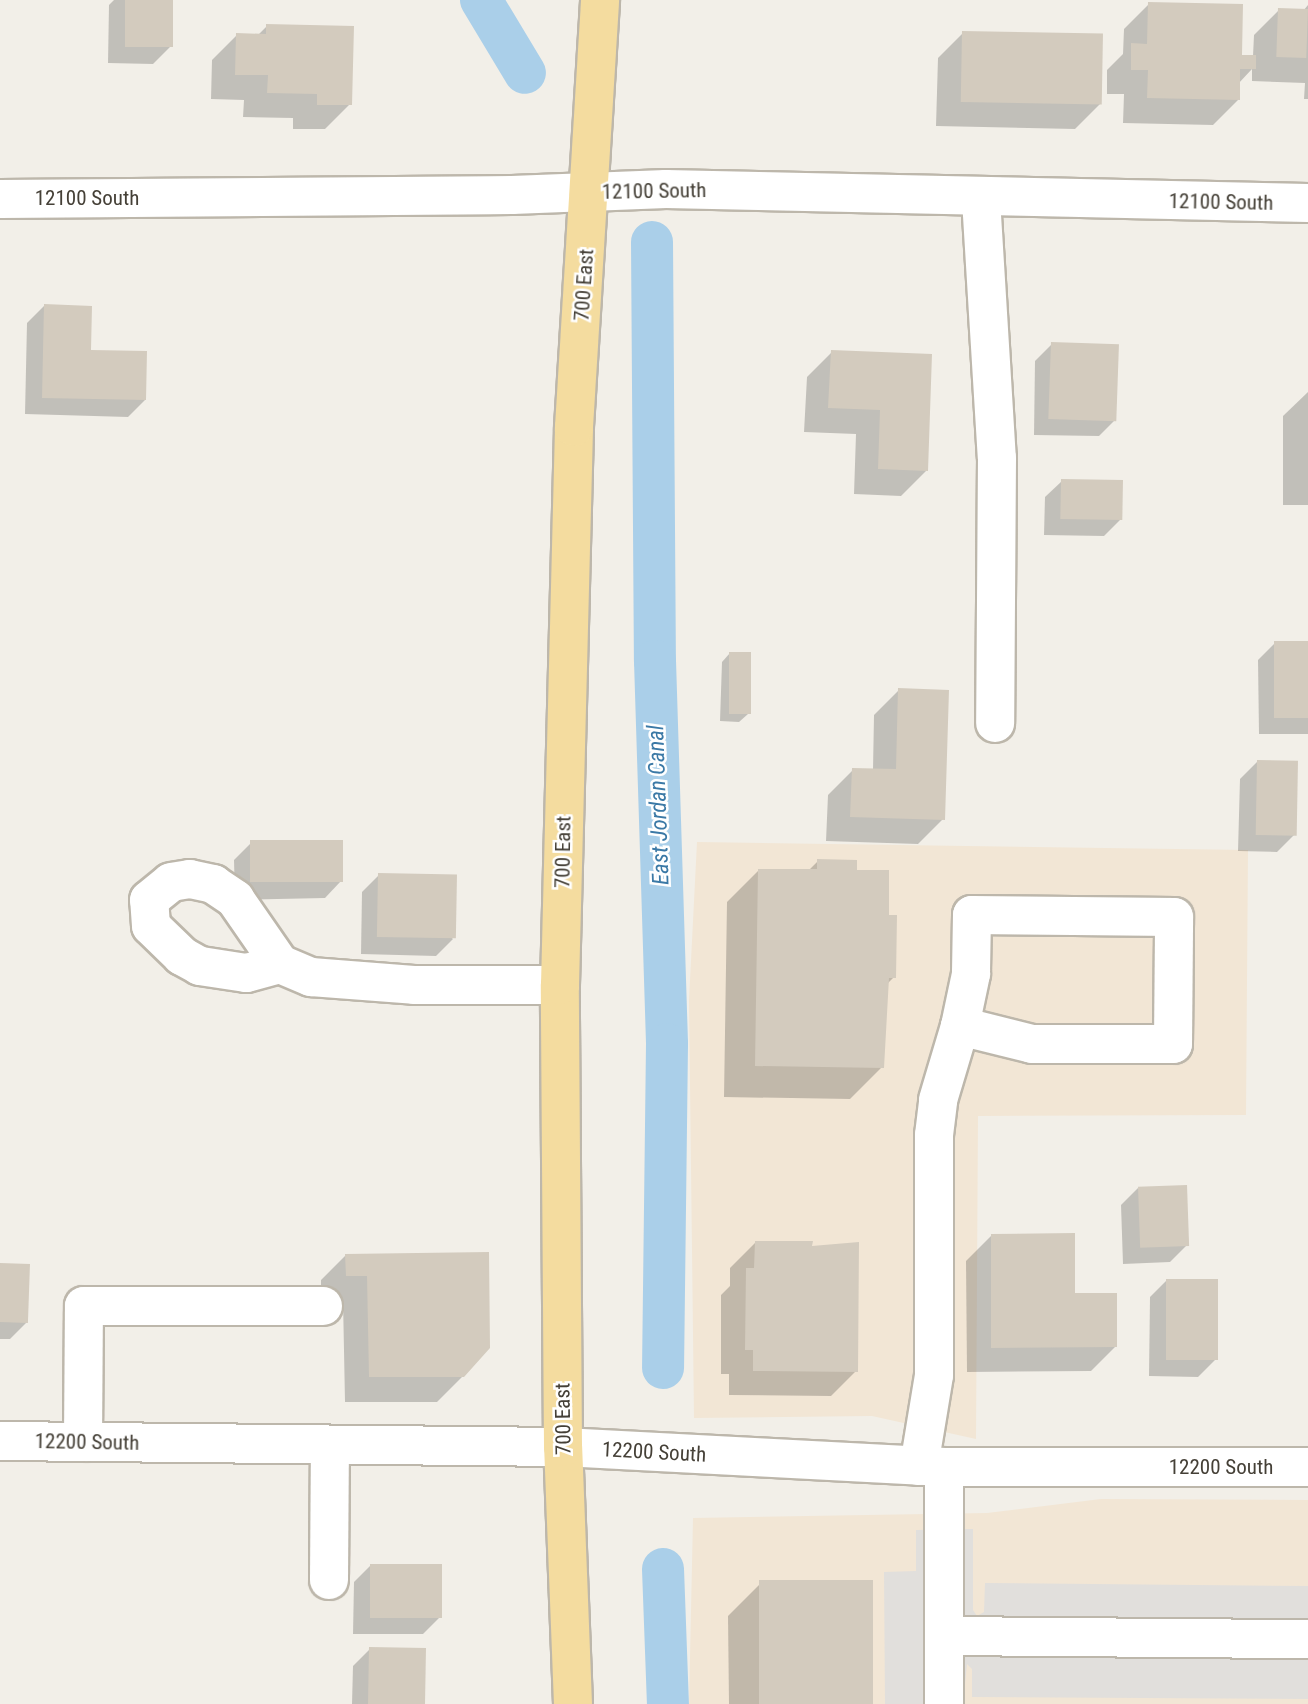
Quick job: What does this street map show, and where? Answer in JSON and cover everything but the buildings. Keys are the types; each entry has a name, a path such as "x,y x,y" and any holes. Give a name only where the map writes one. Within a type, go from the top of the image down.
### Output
{"main road":[{"name":"700 East","path":"573,1704 563,1447 560,985 574,427 600,0"}],"street":[{"name":"12100 South","path":"0,199 666,189 981,199 1308,202"},
{"path":"981,199 997,458 995,723"},
{"path":"944,1704 944,1636 931,1466 935,1123 971,974 972,915 1174,917 1173,1044 1032,1044 960,1026"},
{"path":"280,964 311,977 350,983 560,985"},
{"path":"83,1442 84,1306 323,1306"},
{"name":"12200 South","path":"0,1441 563,1447 931,1466 1308,1467"},
{"path":"329,1580 330,1445"},
{"path":"944,1636 1308,1639"}],"shaded area":[{"path":"697,842 1248,850 1246,1115 978,1116 976,1439 872,1416 694,1418 689,1000"},
{"path":"1101,1499 1308,1500 1308,1704 689,1704 693,1518 987,1513"},
{"path":"973,1529 973,1610 977,1616 984,1612 985,1583 1308,1586 1308,1699 972,1697 972,1669 967,1664 963,1704 885,1704 884,1572 916,1571 916,1530"}],"waterway":[{"name":"East Jordan Canal","path":"481,0 525,73"},
{"name":"East Jordan Canal","path":"652,242 655,661 667,1044 663,1368"},
{"name":"East Jordan Canal","path":"663,1569 668,1704"}]}
